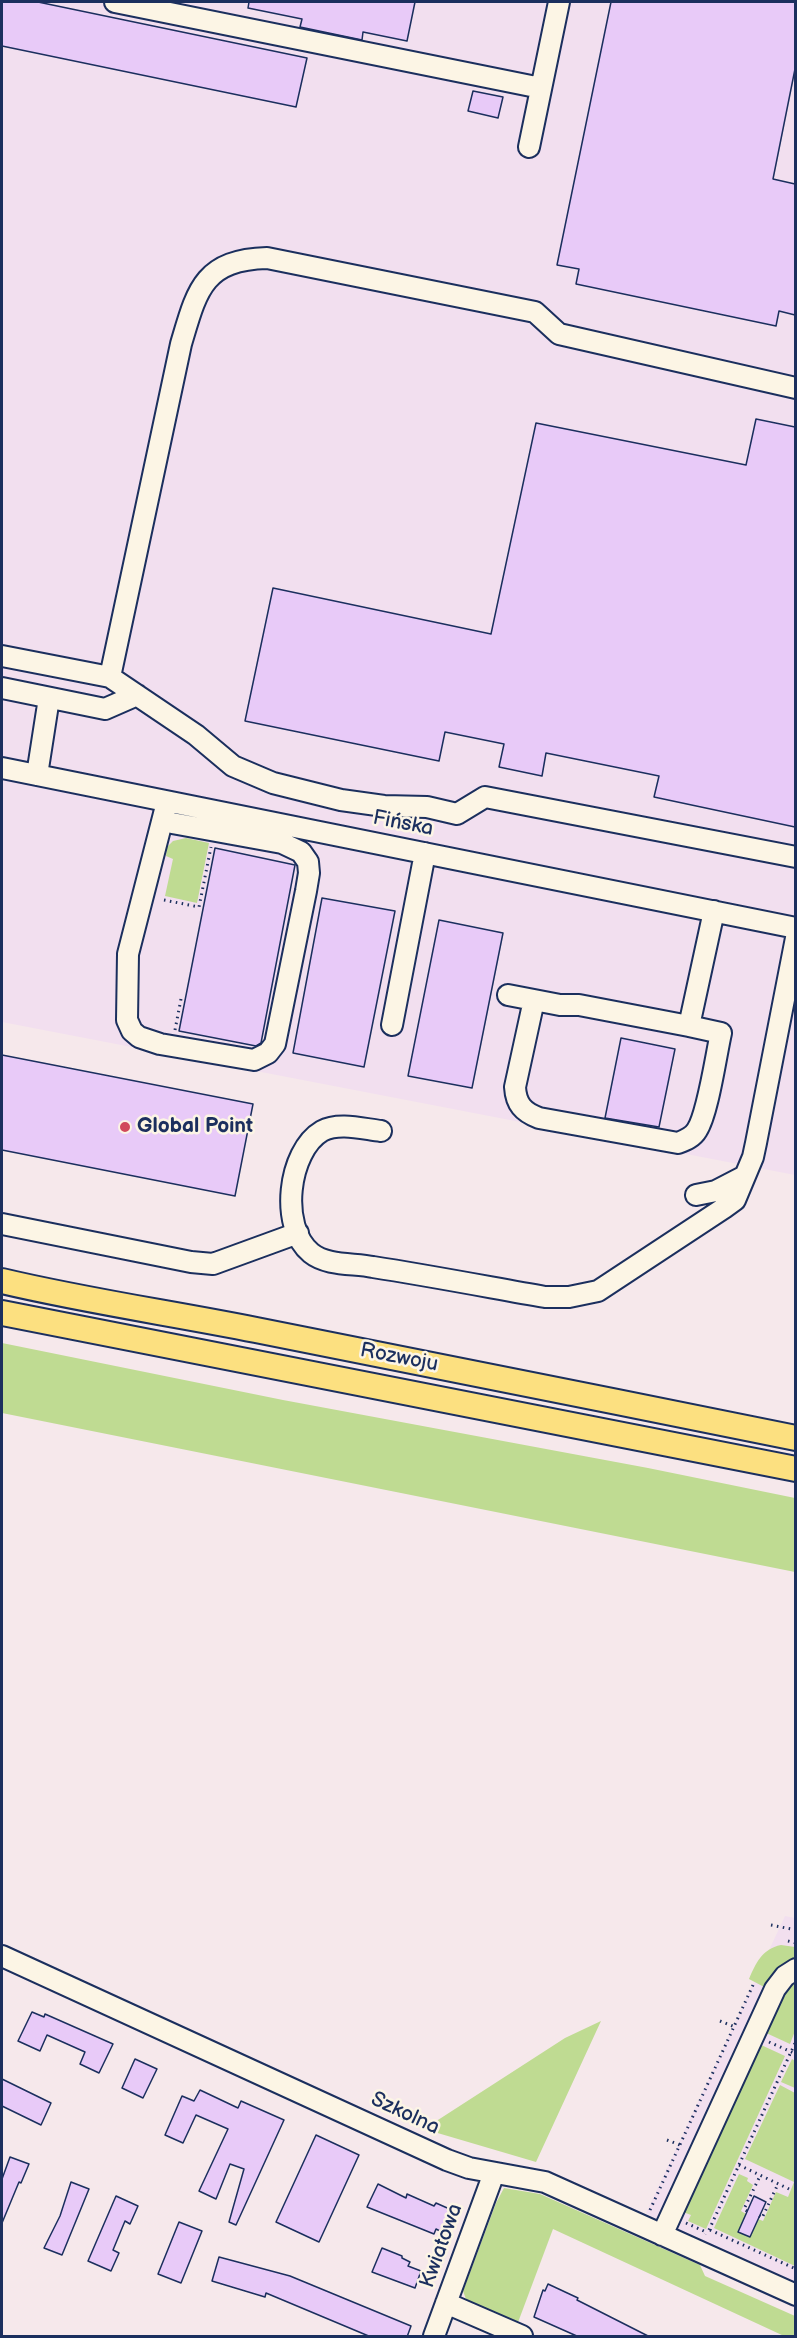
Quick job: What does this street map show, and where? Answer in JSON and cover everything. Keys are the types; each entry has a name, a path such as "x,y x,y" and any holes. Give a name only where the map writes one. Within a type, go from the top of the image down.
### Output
{"main road":[{"name":"Rozwoju","path":"2,1281 64,1296 255,1329 795,1438"},
{"name":"Rozwoju","path":"2,1313 795,1469"}],"street":[{"path":"115,2 541,88"},
{"path":"529,147 559,2"},
{"path":"110,677 181,344 193,305 206,279 226,265 245,259 267,258 535,312 559,334 795,388"},
{"path":"2,656 110,677 196,735 233,766 284,786 341,800 384,806 427,807 457,814 485,796 795,857"},
{"path":"2,688 105,709 137,695"},
{"path":"37,775 49,698"},
{"name":"Fińska","path":"2,768 795,928"},
{"path":"167,802 128,954 127,1020 132,1031 139,1037 172,1046 254,1060 268,1053 275,1044 309,873 308,862 301,852 282,843 172,822"},
{"path":"392,1025 425,852"},
{"path":"689,1026 714,911"},
{"path":"381,1131 346,1126 324,1130 309,1141 295,1169 291,1193 293,1219 300,1239 311,1254 331,1262 371,1266 545,1297 569,1297 598,1291 735,1200 756,1143 795,938"},
{"path":"508,995 534,1000 560,1005 579,1005 721,1033 702,1121 693,1135 678,1143 539,1118 526,1113 515,1097 515,1087 534,1000"},
{"path":"696,1194 716,1191 745,1176"},
{"path":"2,1224 191,1262 213,1264 298,1233"},
{"name":"Szkolna","path":"2,1956 447,2160 469,2168 519,2175 545,2182 795,2295"},
{"path":"662,2235 775,1989 785,1976 795,1970"},
{"name":"Kwiatowa","path":"434,2337 494,2173"},
{"path":"446,2303 522,2337"}],"path":[{"path":"164,900 199,907 213,840"},
{"path":"172,1046 181,999"},
{"path":"771,1925 795,1930"},
{"path":"788,1941 795,1943"},
{"path":"647,2217 753,1985"},
{"path":"795,2041 707,2231 795,2269"},
{"path":"667,2140 680,2145"},
{"path":"739,2165 789,2189"},
{"path":"747,2211 744,2209 760,2175"},
{"path":"759,2216 762,2218 778,2184"}],"shaded area":[{"path":"2,2 795,2 795,1175 2,1022"},
{"path":"785,1916 795,1918 795,2286 705,2246 646,2213"}],"green space":[{"path":"186,838 209,843 197,903 165,896 173,859 166,856 167,847 173,841"},
{"path":"2,1343 283,1400 648,1468 795,1498 795,1572 2,1413"},
{"path":"781,1945 795,1947 795,1960 766,1988 749,1979 764,1953"},
{"path":"795,1978 795,2031 790,2044 764,2032 780,1994"},
{"path":"601,2021 536,2162 424,2129 565,2038"},
{"path":"759,2044 785,2056 706,2229 688,2221 691,2215 683,2212"},
{"path":"792,2059 795,2061 795,2088 781,2082"},
{"path":"780,2085 795,2093 795,2266 714,2228 739,2174 748,2178 747,2181 753,2185 741,2211 746,2214 738,2232 750,2237 758,2219 763,2221 776,2192 788,2197 794,2182 745,2159"},
{"path":"504,2188 540,2194 700,2265 705,2276 795,2316 795,2336 784,2336 553,2229 517,2325 467,2302 463,2291 496,2203"}],"building":[{"path":"2,2 38,2 307,58 296,107 2,46"},
{"path":"249,2 415,2 407,41 363,32 362,40 300,27 302,19 248,8"},
{"path":"611,2 795,2 795,69 773,179 795,184 795,315 779,311 776,326 576,284 579,269 557,265"},
{"path":"473,91 503,97 498,118 468,111"},
{"path":"756,419 795,427 795,827 654,797 659,776 546,753 542,776 499,767 504,744 445,732 439,761 245,721 273,588 491,634 536,423 746,465"},
{"path":"215,848 295,865 261,1043 256,1046 179,1031"},
{"path":"322,898 395,911 364,1067 293,1053"},
{"path":"439,920 503,933 472,1088 408,1076"},
{"path":"621,1038 675,1049 659,1127 605,1118"},
{"name":"Global Point","path":"2,1055 253,1104 235,1196 2,1150"},
{"path":"32,2012 44,2017 45,2014 113,2044 99,2073 80,2064 85,2052 47,2035 40,2051 18,2041"},
{"path":"135,2059 157,2069 143,2098 122,2088"},
{"path":"2,2079 51,2103 41,2125 2,2106"},
{"path":"200,2090 238,2108 241,2101 284,2120 236,2225 229,2222 244,2169 230,2164 216,2199 199,2191 228,2129 196,2115 183,2143 165,2135 182,2096 194,2101"},
{"path":"316,2135 359,2155 319,2242 276,2222"},
{"path":"10,2157 29,2164 2,2223 2,2179"},
{"path":"71,2182 89,2189 62,2255 44,2248 60,2216"},
{"path":"378,2184 406,2198 407,2194 434,2206 436,2203 454,2211 444,2233 436,2229 434,2234 367,2207"},
{"path":"116,2196 138,2206 130,2224 125,2221 113,2250 119,2253 111,2271 88,2261"},
{"path":"754,2196 766,2202 750,2237 738,2232"},
{"path":"179,2222 202,2231 181,2283 158,2274"},
{"path":"382,2248 402,2256 410,2262 408,2266 421,2271 415,2288 372,2272"},
{"path":"219,2257 290,2276 411,2326 407,2337 371,2337 266,2293 265,2297 212,2281"},
{"path":"548,2284 650,2337 579,2337 534,2317 543,2290 545,2291"}],"place":[{"name":"Global Point","path":"125,1127"}]}
